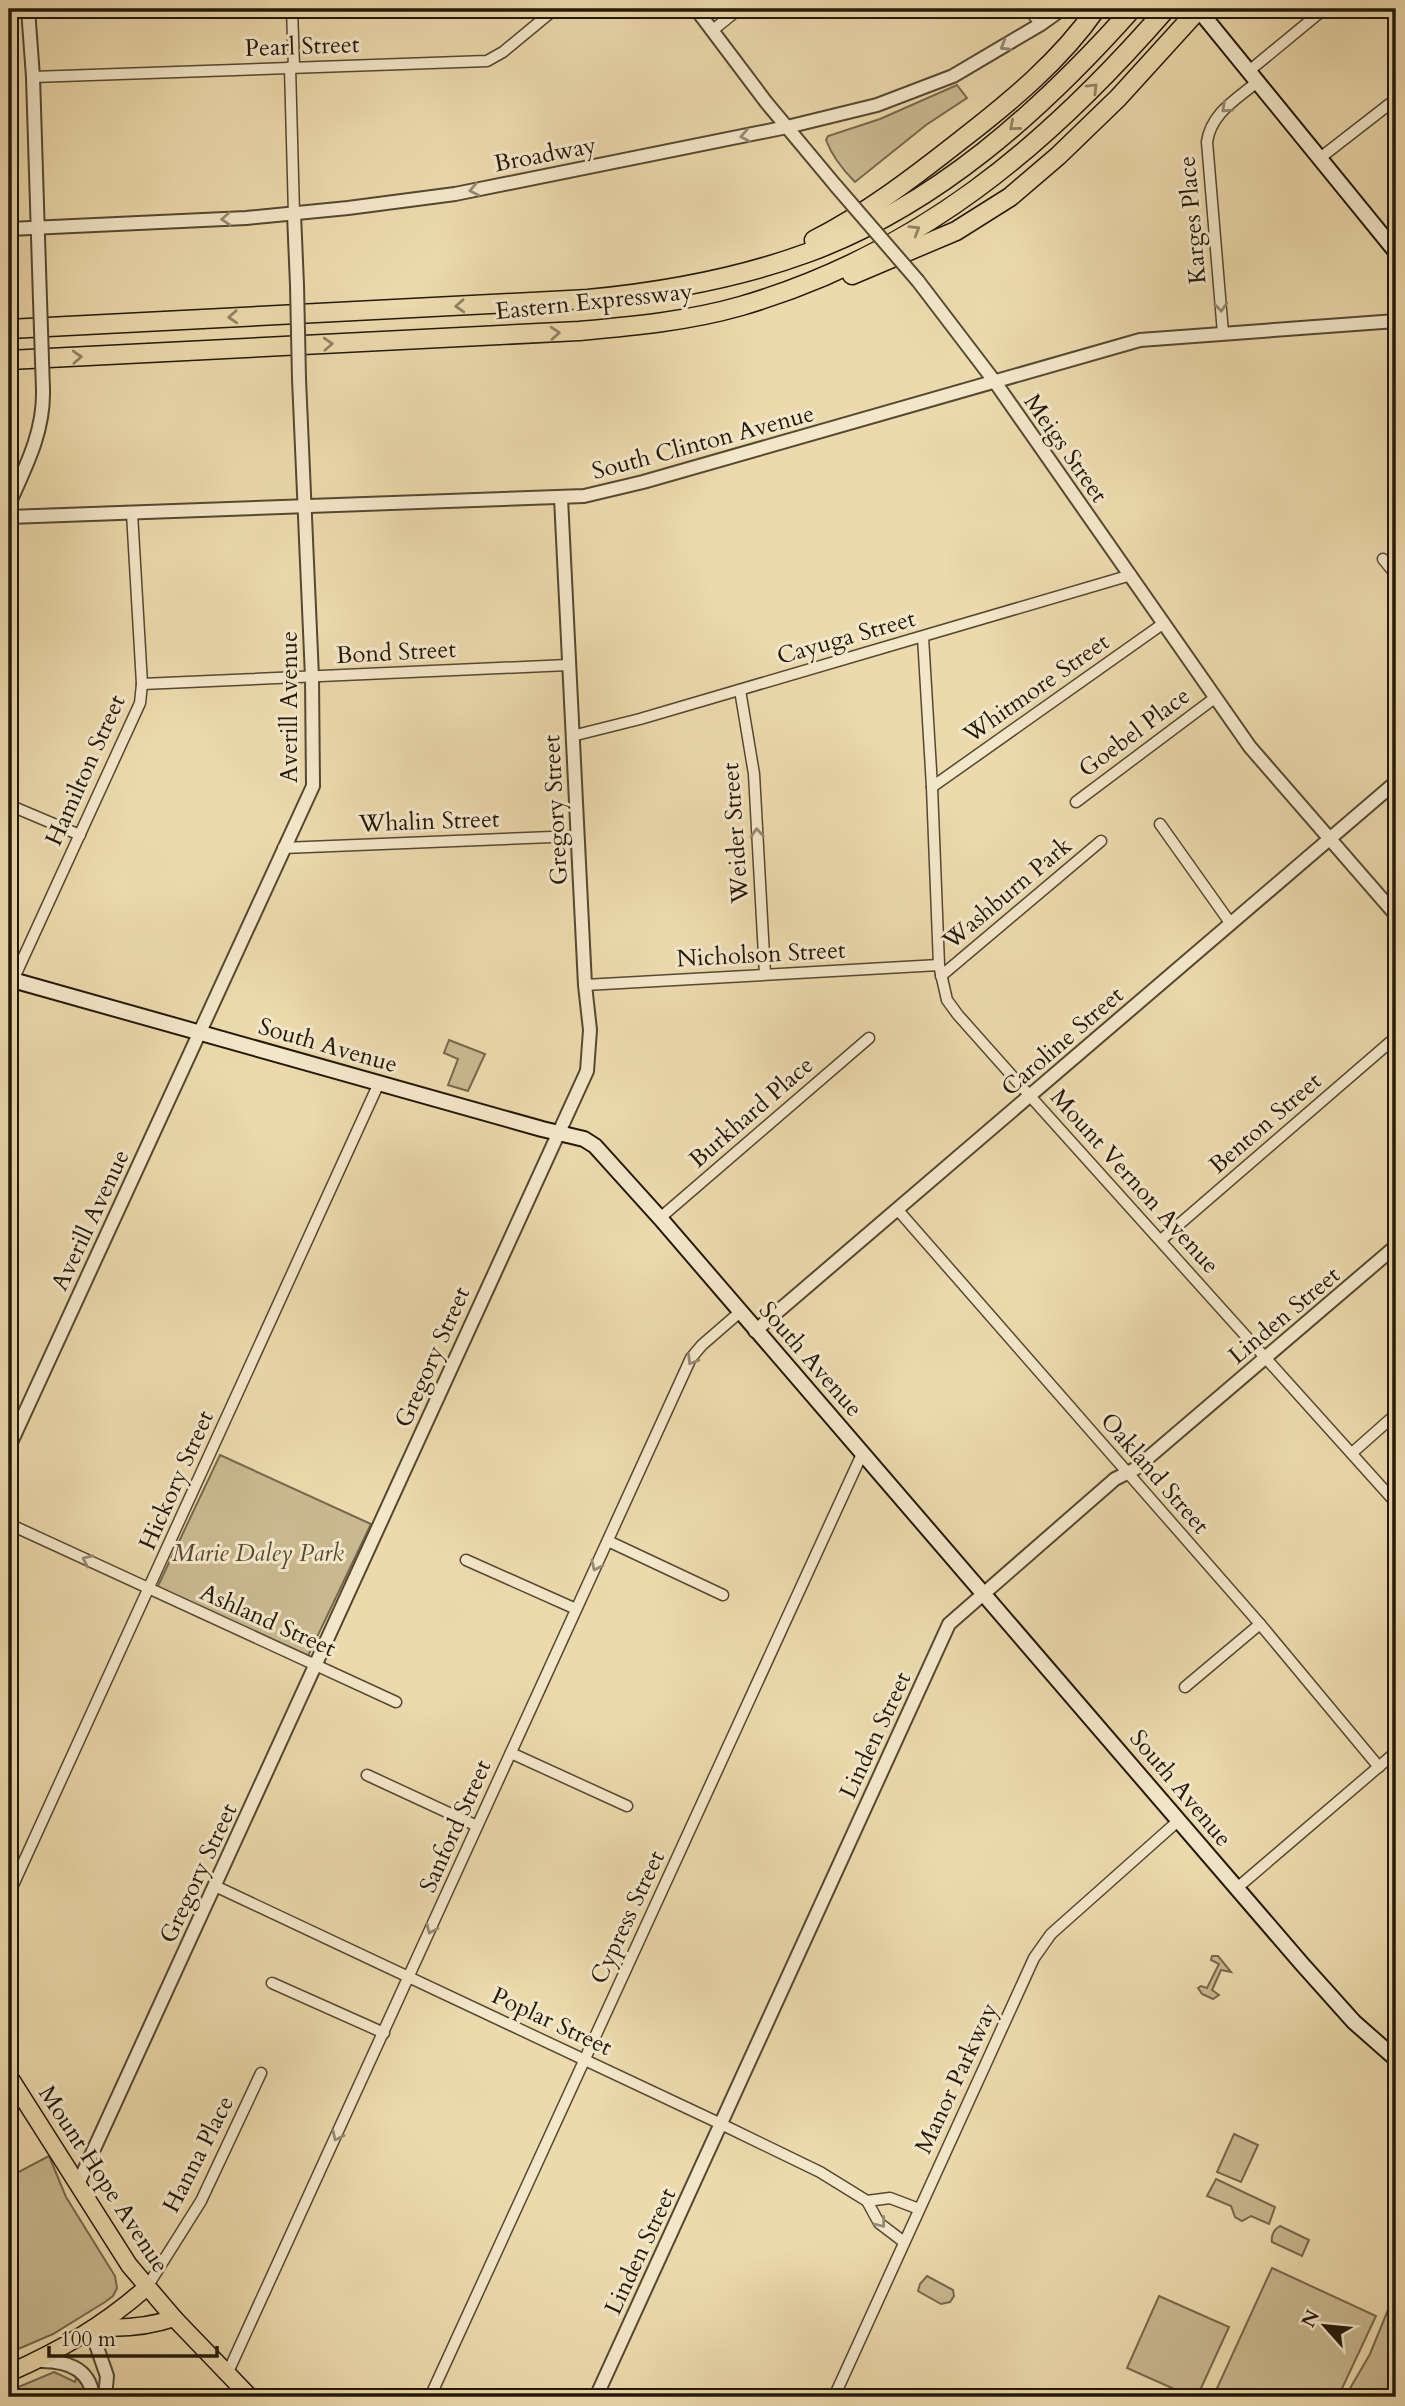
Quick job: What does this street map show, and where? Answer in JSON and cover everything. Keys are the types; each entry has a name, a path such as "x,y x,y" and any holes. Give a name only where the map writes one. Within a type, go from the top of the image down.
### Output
{"highway":[{"path":"746,272 825,234 915,176 1025,87 1072,39 1096,9"},
{"name":"Eastern Expressway","path":"9,328 588,299 667,290 746,272 807,253 845,237 898,210 950,177 998,140 1043,100 1132,9"},
{"name":"Eastern Expressway","path":"9,360 579,331 671,321 741,306 856,261 910,233 962,200 1012,163 1065,116 1166,9"},
{"path":"741,306 860,272 956,231 995,208 1058,156 1110,106 1199,9"}],"main road":[{"path":"1199,9 1396,252"},
{"name":"South Avenue","path":"10,983 199,1032 584,1139 595,1146 1354,2022 1396,2059"},
{"name":"Mount Hope Avenue","path":"9,2077 129,2265 174,2318 250,2397"},
{"path":"9,2373 55,2353 94,2329 147,2287"},
{"path":"94,2329 125,2329 153,2325 174,2318"}],"street":[{"path":"9,504 38,436 43,390 33,77 28,9"},
{"name":"Averill Avenue","path":"9,1447 313,786 312,677 303,506 294,214 292,9"},
{"name":"Pearl Street","path":"33,77 487,61 503,52 555,9"},
{"name":"Meigs Street","path":"696,9 787,127 918,281 995,382 1250,747 1396,915"},
{"path":"713,30 739,9"},
{"path":"1028,9 1041,24"},
{"name":"Broadway","path":"9,229 246,218 455,194 787,127 877,105 953,76 1062,9"},
{"path":"1388,9 1396,19"},
{"name":"Karges Place","path":"1223,333 1207,142 1212,123 1253,76 1323,10"},
{"path":"1320,158 1396,99"},
{"name":"South Clinton Avenue","path":"9,517 584,496 643,482 1140,340 1396,321"},
{"name":"Gregory Street","path":"78,2184 587,1069 590,1030 585,985 561,498"},
{"name":"Hamilton Street","path":"10,983 140,703 142,684 132,513"},
{"path":"1383,559 1396,575"},
{"name":"Cayuga Street","path":"572,736 923,638 1131,575"},
{"name":"Whitmore Street","path":"932,787 1164,623"},
{"name":"Mount Vernon Avenue","path":"923,638 940,971 951,1007 1396,1503"},
{"name":"Bond Street","path":"142,684 568,665"},
{"name":"Weider Street","path":"740,690 754,774 765,974"},
{"name":"Goebel Place","path":"1076,802 1216,697"},
{"name":"Caroline Street","path":"755,1331 1396,782"},
{"path":"9,805 80,835"},
{"path":"1160,824 1231,924"},
{"name":"Whalin Street","path":"283,848 577,836"},
{"name":"Washburn Park","path":"940,971 1101,841"},
{"name":"Nicholson Street","path":"585,985 765,974 940,971"},
{"name":"Benton Street","path":"1161,1240 1396,1037"},
{"name":"Burkhard Place","path":"660,1218 869,1038"},
{"name":"Hickory Street","path":"9,1894 379,1083"},
{"name":"Oakland Street","path":"897,1209 1260,1624 1379,1767"},
{"name":"Linden Street","path":"596,2397 949,1624 1115,1479 1127,1474 1396,1246"},
{"name":"Sanford Street","path":"228,2372 691,1358 740,1312"},
{"path":"1352,1453 1396,1414"},
{"name":"Cypress Street","path":"430,2397 862,1454"},
{"name":"Ashland Street","path":"9,1524 396,1702"},
{"path":"608,1541 723,1594"},
{"path":"466,1560 576,1609"},
{"path":"1185,1687 1260,1624"},
{"path":"1237,1888 1396,1752"},
{"path":"511,1753 627,1806"},
{"path":"366,1775 477,1826"},
{"name":"Manor Parkway","path":"834,2397 1034,1958 1042,1945 1071,1916 1178,1821"},
{"name":"Poplar Street","path":"215,1886 820,2172 867,2201 879,2223 904,2242"},
{"path":"272,1983 384,2033"},
{"name":"Hanna Place","path":"147,2287 201,2201 261,2073"},
{"path":"867,2201 890,2198 919,2208"},
{"path":"94,2329 107,2376 105,2397"},
{"path":"33,2363 68,2363 88,2379 93,2397"}],"green space":[{"path":"957,85 967,98 926,125 855,182 831,151 826,140 828,136 880,119"},
{"path":"449,1040 485,1054 468,1091 448,1085 458,1059 444,1053"},
{"name":"Marie Daley Park","path":"220,1455 371,1524 308,1656 157,1588"},
{"path":"1212,1956 1218,1956 1231,1972 1221,1970 1212,1990 1219,1995 1213,1999 1202,1994 1198,1988 1207,1988 1219,1964 1211,1960"},
{"path":"1234,2134 1258,2145 1241,2182 1217,2172"},
{"path":"49,2156 66,2197 115,2276 117,2288 113,2296 105,2302 53,2334 9,2353 9,2177"},
{"path":"1216,2179 1275,2207 1269,2224 1251,2216 1242,2221 1235,2217 1231,2206 1207,2196"},
{"path":"1280,2226 1309,2240 1302,2256 1272,2242 1273,2233"},
{"path":"1272,2268 1376,2316 1338,2397 1213,2397"},
{"path":"927,2276 953,2290 954,2296 950,2302 941,2304 918,2291"},
{"path":"1394,2295 1396,2397 1345,2397 1370,2354"},
{"path":"1159,2296 1229,2327 1197,2397 1127,2368"},
{"path":"54,2372 75,2382 78,2375 83,2380 89,2397 9,2397 9,2391"}]}
